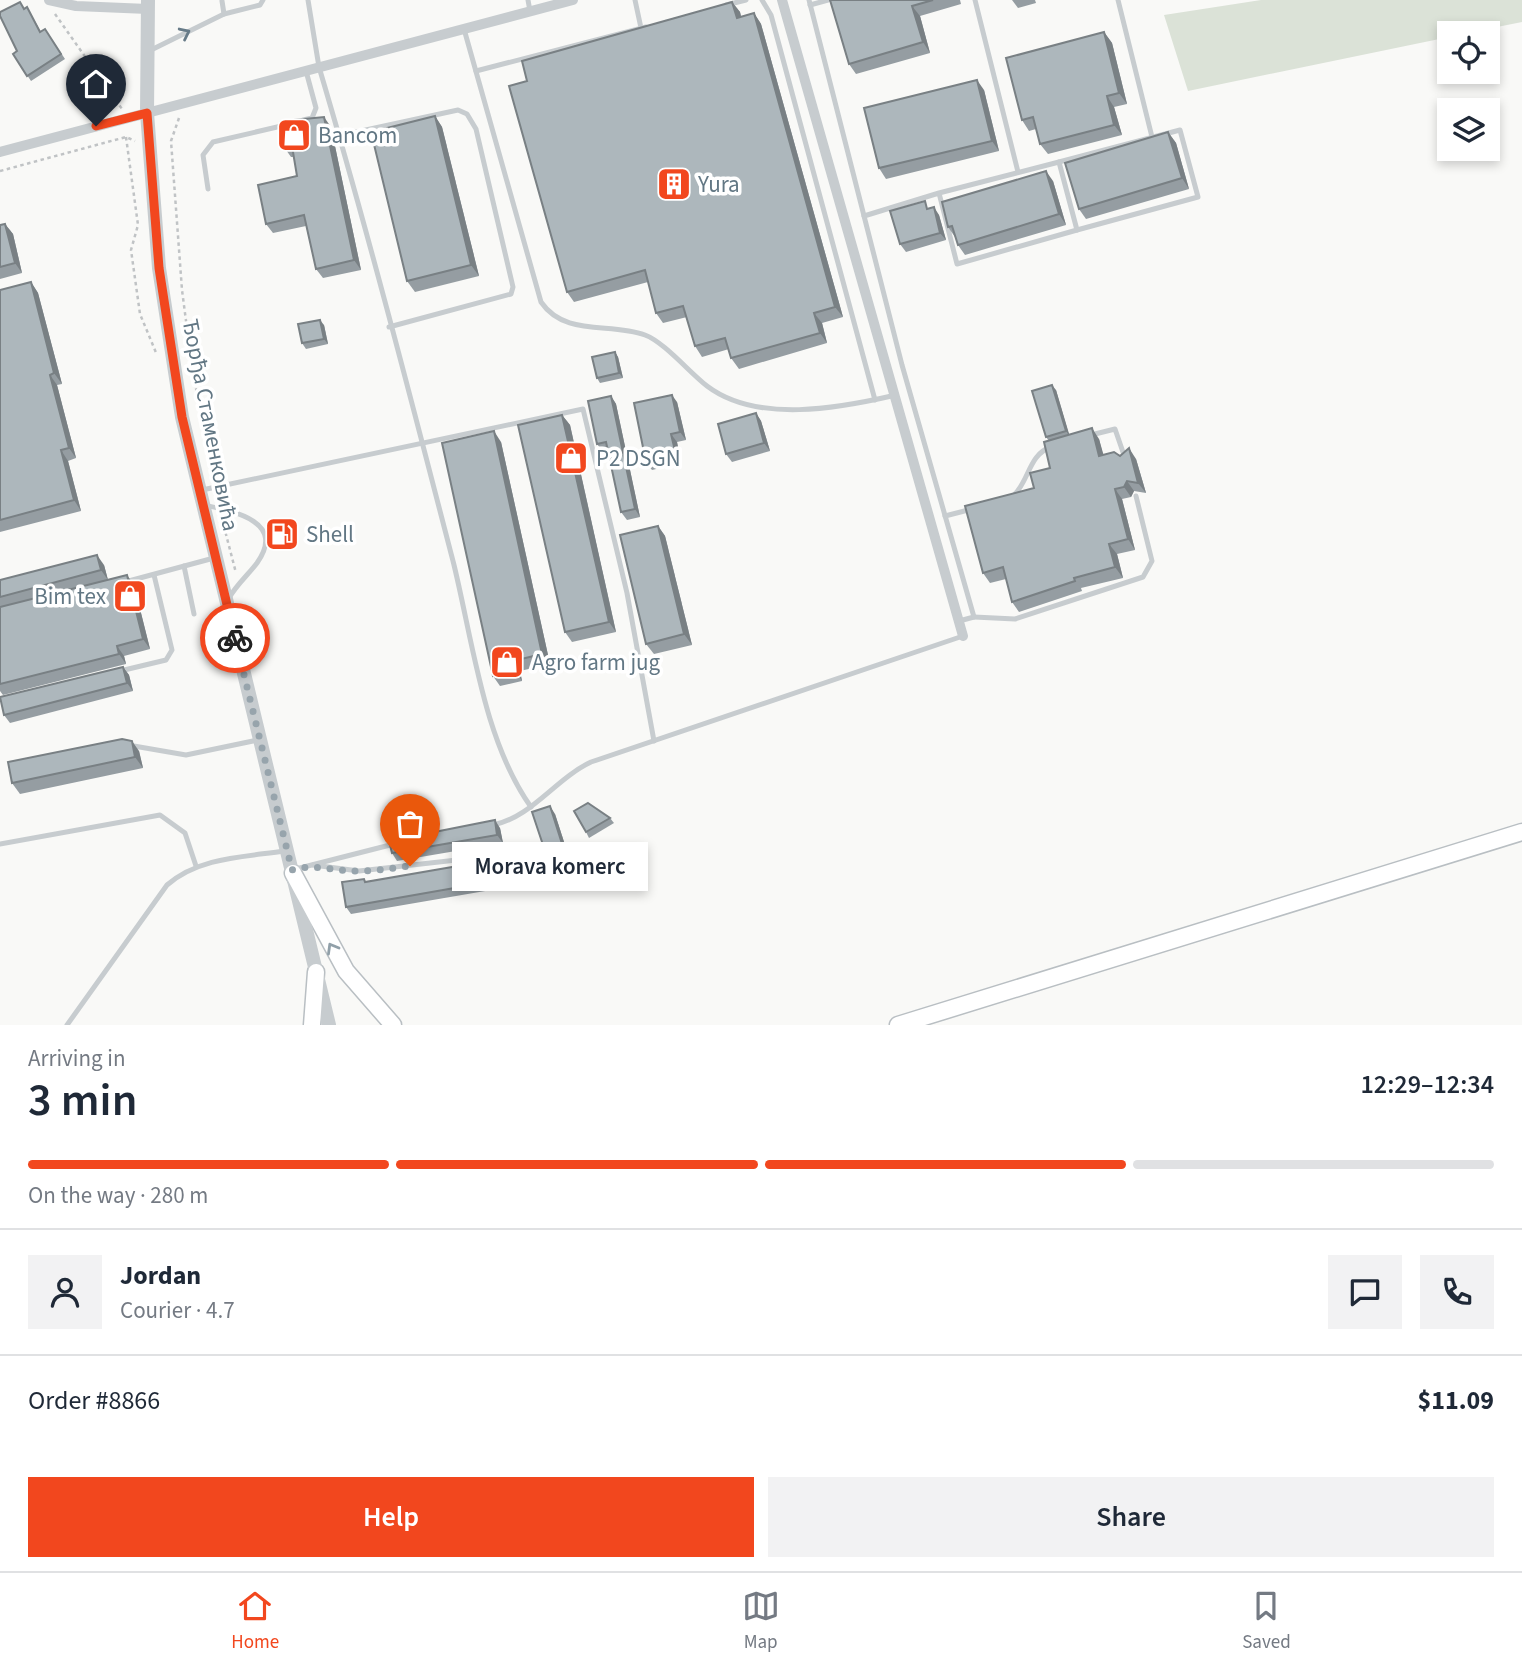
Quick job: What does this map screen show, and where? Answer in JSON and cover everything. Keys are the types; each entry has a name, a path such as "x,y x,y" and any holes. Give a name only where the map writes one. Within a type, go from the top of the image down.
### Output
{"main road":[{"path":"898,1025 1522,832"},
{"path":"293,872 346,971 393,1025"},
{"path":"312,1025 316,972"}],"street":[{"path":"0,152 464,29 529,6 573,0"},
{"path":"782,0 897,395 963,636"},
{"path":"51,5 148,5"},
{"name":"Ђорђа Стаменковића","path":"148,5 147,113 164,309 182,417 329,1025"}],"lane":[{"path":"146,52 224,14 260,5 263,0"},
{"path":"308,0 319,67 390,327 495,735 508,771 531,807"},
{"path":"635,0 641,28"},
{"path":"720,7 746,0"},
{"path":"762,0 766,2 771,15 875,400"},
{"path":"828,0 810,2 864,216 974,617"},
{"path":"975,0 1018,172"},
{"path":"1118,0 1153,137"},
{"path":"222,1 224,14"},
{"path":"476,71 654,24"},
{"path":"464,29 541,302 551,316 565,322 646,335 710,388 750,403 816,410 897,395"},
{"path":"208,189 203,155 213,142 314,116 316,108 306,71"},
{"path":"338,136 458,110 467,114 476,129 513,287 511,294 390,327"},
{"path":"864,216 939,193 1180,130 1198,197 957,264 939,193"},
{"path":"1059,162 1077,230"},
{"path":"200,497 420,443 583,409 627,593 654,741"},
{"path":"1081,438 1115,429 1126,461"},
{"path":"1009,500 1026,480 1039,453 1055,446"},
{"path":"959,621 974,617 1015,619 1143,577 1152,561 1136,496"},
{"path":"200,497 248,515 262,532 262,554 226,604"},
{"path":"945,516 983,506"},
{"path":"116,584 215,558"},
{"path":"184,566 194,614"},
{"path":"115,673 166,660 172,650 154,575"},
{"path":"485,827 506,821 531,807 579,768 963,636"},
{"path":"117,747 142,745 186,755 261,740"},
{"path":"0,844 160,815 185,833 196,866"},
{"path":"293,872 312,864 397,844"},
{"path":"67,1025 167,886 182,872 196,866 288,850"},
{"path":"312,864 324,869 359,871 536,851"}],"path":[{"path":"51,5 128,117"},
{"path":"0,171 126,137 150,148"}],"shaded area":[{"path":"1261,0 1522,0 1522,22 1500,26 1500,21 1437,21 1437,39 1188,91 1164,15"}],"building":[{"path":"830,0 933,0 912,6 923,42 849,64"},
{"path":"20,2 24,9 27,7 40,32 45,29 61,54 27,76 13,54 17,51 0,16 0,12"},
{"name":"Yura","path":"732,2 737,18 754,13 835,307 814,313 820,333 731,358 725,338 695,346 683,306 656,313 645,270 567,292 509,86 527,81 522,61"},
{"path":"1104,32 1119,93 1107,96 1114,125 1040,144 1033,117 1022,120 1006,58"},
{"path":"84,78 91,89 77,97 70,85"},
{"path":"977,80 992,141 879,168 864,108"},
{"path":"435,116 471,265 407,281 371,132"},
{"path":"324,117 354,260 316,269 304,215 266,224 258,185 297,176 292,146 284,147 281,132 285,131 284,121"},
{"path":"1168,132 1182,178 1079,209 1065,163"},
{"path":"1046,171 1059,214 958,245 952,226 948,227 942,202"},
{"path":"925,201 927,209 934,207 940,233 900,244 890,211"},
{"path":"5,224 15,263 0,267 0,225"},
{"path":"31,282 54,373 50,375 69,448 61,450 74,500 0,520 0,290"},
{"path":"320,320 324,339 302,343 298,324"},
{"path":"615,352 619,373 597,378 592,357"},
{"path":"1052,385 1066,431 1046,437 1032,391"},
{"path":"672,395 680,432 671,434 676,455 646,462 634,403"},
{"path":"611,396 635,509 621,512 606,442 597,444 588,401"},
{"path":"756,413 764,443 726,454 718,424"},
{"path":"562,415 609,622 565,632 518,425"},
{"path":"1092,428 1099,456 1114,452 1120,456 1129,448 1138,483 1127,481 1124,487 1115,489 1128,539 1109,544 1115,567 1074,578 1075,581 1012,602 1003,567 983,573 965,506 1034,488 1030,473 1050,468 1044,442"},
{"path":"494,431 542,654 513,661 515,671 493,676 442,443"},
{"path":"658,526 684,634 646,644 620,535"},
{"path":"97,555 101,570 0,597 0,580"},
{"path":"127,575 143,639 117,646 119,654 0,684 0,607"},
{"path":"123,667 127,683 4,715 0,697"},
{"path":"122,739 132,741 135,757 12,783 8,762"},
{"path":"588,803 610,818 586,832 574,811"},
{"path":"550,806 570,869 346,907 342,882 364,879 365,882 545,851 532,812"},
{"path":"495,820 497,835 392,853 389,841"}],"way so far":[{"path":"235,638 292,870 312,864 324,869 359,871 410,866"}],"place":[{"name":"Bancom","path":"294,135"},
{"name":"Yura","path":"674,184"},
{"name":"P2 DSGN","path":"571,458"},
{"name":"Shell","path":"282,534"},
{"name":"Bim tex","path":"130,596"},
{"name":"Agro farm jug","path":"507,662"},
{"name":"Morava komerc","path":"410,866"}],"route":[{"path":"96,126 147,113 166,323 182,417 235,638"}]}
